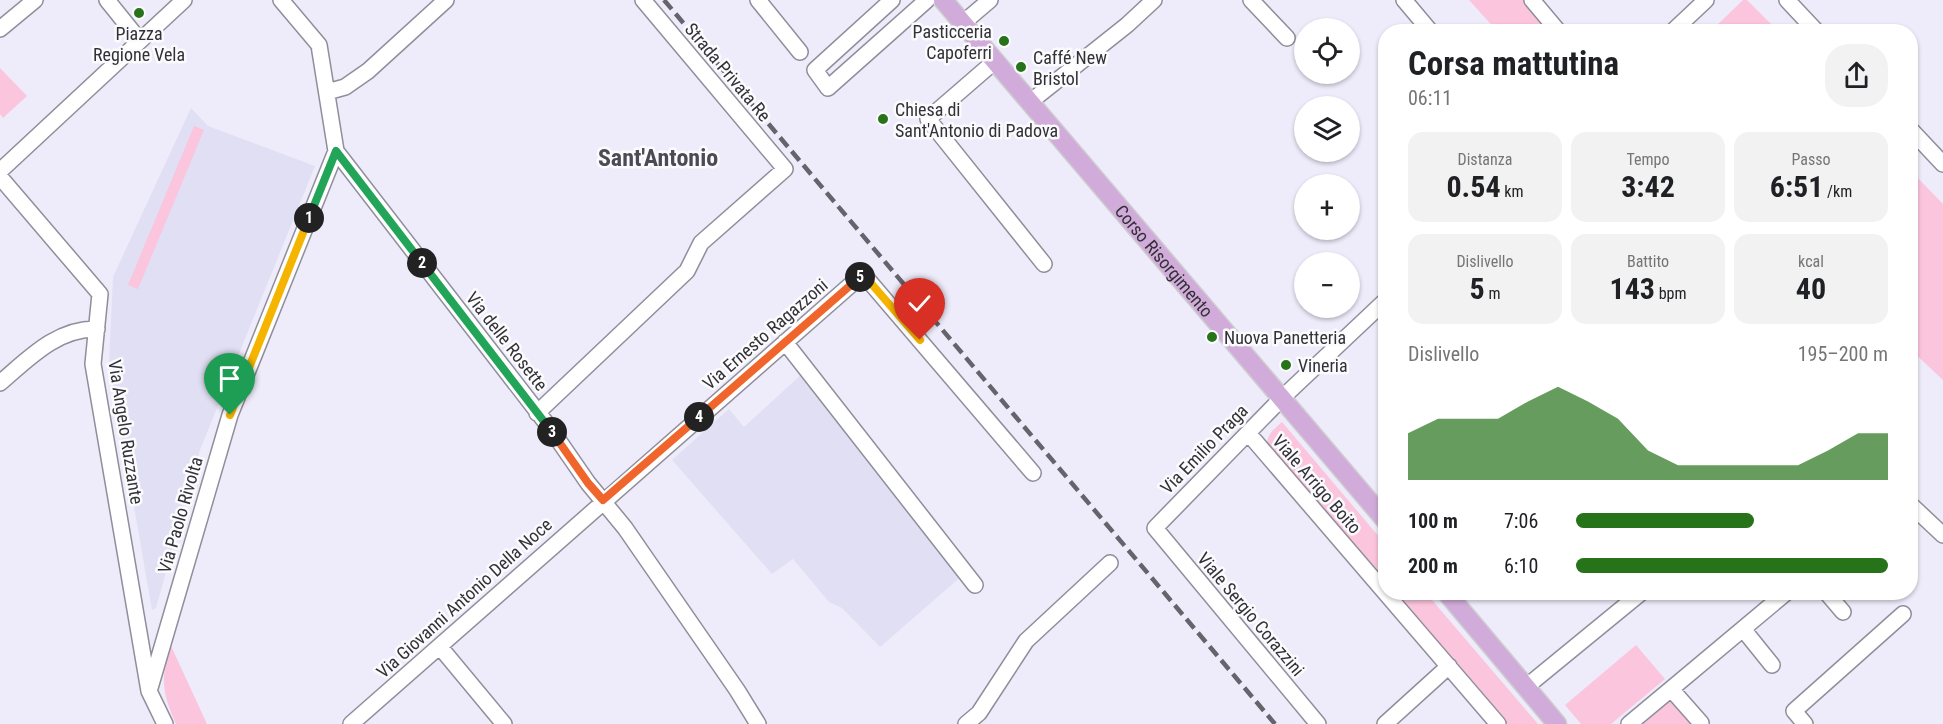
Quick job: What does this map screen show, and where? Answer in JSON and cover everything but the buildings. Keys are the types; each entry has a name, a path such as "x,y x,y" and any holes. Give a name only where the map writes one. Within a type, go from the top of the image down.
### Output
{"main road":[{"name":"Corso Risorgimento","path":"943,0 1378,512"},
{"path":"1453,600 1557,724"}],"street":[{"path":"0,29 35,0"},
{"path":"107,0 140,41"},
{"path":"0,171 184,0"},
{"name":"Via delle Rosette","path":"281,0 319,45 336,151 588,483 625,528 758,724"},
{"path":"327,92 345,87 362,75 446,0"},
{"name":"Strada Privata Re","path":"537,413 687,271 700,243 784,169 643,0"},
{"path":"758,0 800,52"},
{"path":"892,0 815,70 828,88 927,0"},
{"path":"963,23 990,0"},
{"path":"1030,102 1127,25 1154,0"},
{"path":"1251,0 1287,38"},
{"path":"1404,0 1424,24"},
{"path":"1532,0 1552,24"},
{"path":"1680,24 1706,0"},
{"path":"1787,0 1810,24"},
{"path":"995,61 928,119 1044,264"},
{"path":"1918,137 1943,164"},
{"name":"Via Paolo Rivolta","path":"149,691 230,415 336,151"},
{"name":"Via Angelo Ruzzante","path":"0,177 100,294 93,364 149,691 165,724"},
{"name":"Via Ernesto Ragazzoni","path":"603,500 863,274 1033,473"},
{"name":"Via Emilio Praga","path":"1155,528 1282,398 1378,308"},
{"path":"0,383 36,352 58,338 88,328 97,329"},
{"path":"785,342 975,585"},
{"name":"Viale Arrigo Boito","path":"1248,433 1378,584"},
{"name":"Via Giovanni Antonio Della Noce","path":"351,724 603,500"},
{"path":"1918,512 1943,535"},
{"name":"Viale Sergio Corazzini","path":"1155,528 1318,724"},
{"path":"966,724 979,712 1026,641 1110,563"},
{"name":"Viale Arrigo Boito","path":"1392,600 1498,724"},
{"path":"1526,687 1632,600"},
{"path":"1629,724 1777,600"},
{"path":"1833,600 1843,612"},
{"path":"1805,724 1794,711 1904,614"},
{"path":"1743,629 1772,665"},
{"path":"440,647 504,724"},
{"path":"1385,724 1449,666"},
{"path":"1671,689 1701,723"}],"shaded area":[{"path":"1469,0 1526,0 1548,24 1491,24"},
{"path":"1743,0 1747,0 1771,24 1718,24"},
{"path":"0,68 27,96 3,118 0,114"},
{"path":"191,108 208,126 315,166 200,450 156,608 152,610 109,363 113,277"},
{"path":"194,126 204,130 138,289 128,285"},
{"path":"1918,178 1943,204 1943,380 1918,357"},
{"path":"804,372 963,575 880,647 842,608 829,602 793,559 772,574 672,460 729,409 744,427"},
{"path":"1282,422 1378,536 1378,577 1267,446 1269,435"},
{"path":"1397,600 1432,600 1538,724 1503,724"},
{"path":"1636,645 1665,679 1611,724 1581,724 1565,705"},
{"path":"171,646 207,724 176,724 164,686 165,668"},
{"path":"1671,700 1691,724 1642,724"}],"railway":[{"path":"664,0 1275,724"}],"place":[{"name":"Piazza Regione Vela","path":"139,13"},
{"name":"Pasticceria Capoferri","path":"1004,41"},
{"name":"Caffé New Bristol","path":"1021,67"},
{"name":"Chiesa di Sant'Antonio di Padova","path":"883,119"},
{"name":"Nuova Panetteria","path":"1212,337"},
{"name":"Vineria","path":"1286,365"}],"district":[{"name":"Sant'Antonio","path":"658,158"}],"route":[{"path":"230,415 336,151 603,500 863,274 920,340"}]}
